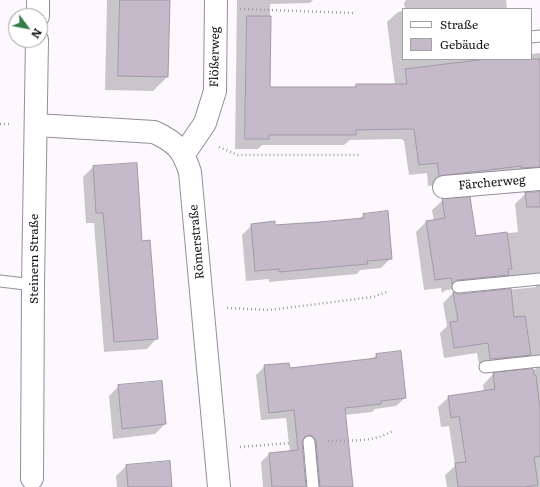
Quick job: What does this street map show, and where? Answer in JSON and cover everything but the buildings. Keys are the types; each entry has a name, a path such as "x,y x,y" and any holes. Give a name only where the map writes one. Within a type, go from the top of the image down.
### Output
{"street":[{"name":"Flößerweg","path":"190,145 205,123 215,91 216,4"},
{"name":"Steinern Straße","path":"32,478 33,285 37,48"},
{"name":"Römerstraße","path":"36,125 154,132 169,139 190,145 190,172 219,487"},
{"name":"Färcherweg","path":"444,187 540,179"}],"lane":[{"path":"458,287 540,278"},
{"path":"0,281 33,285"},
{"path":"485,367 540,360"},
{"path":"309,442 313,487"}],"path":[{"path":"216,4 354,13"},
{"path":"190,145 238,155 361,155"},
{"path":"203,307 270,310 374,296 387,292"}]}
